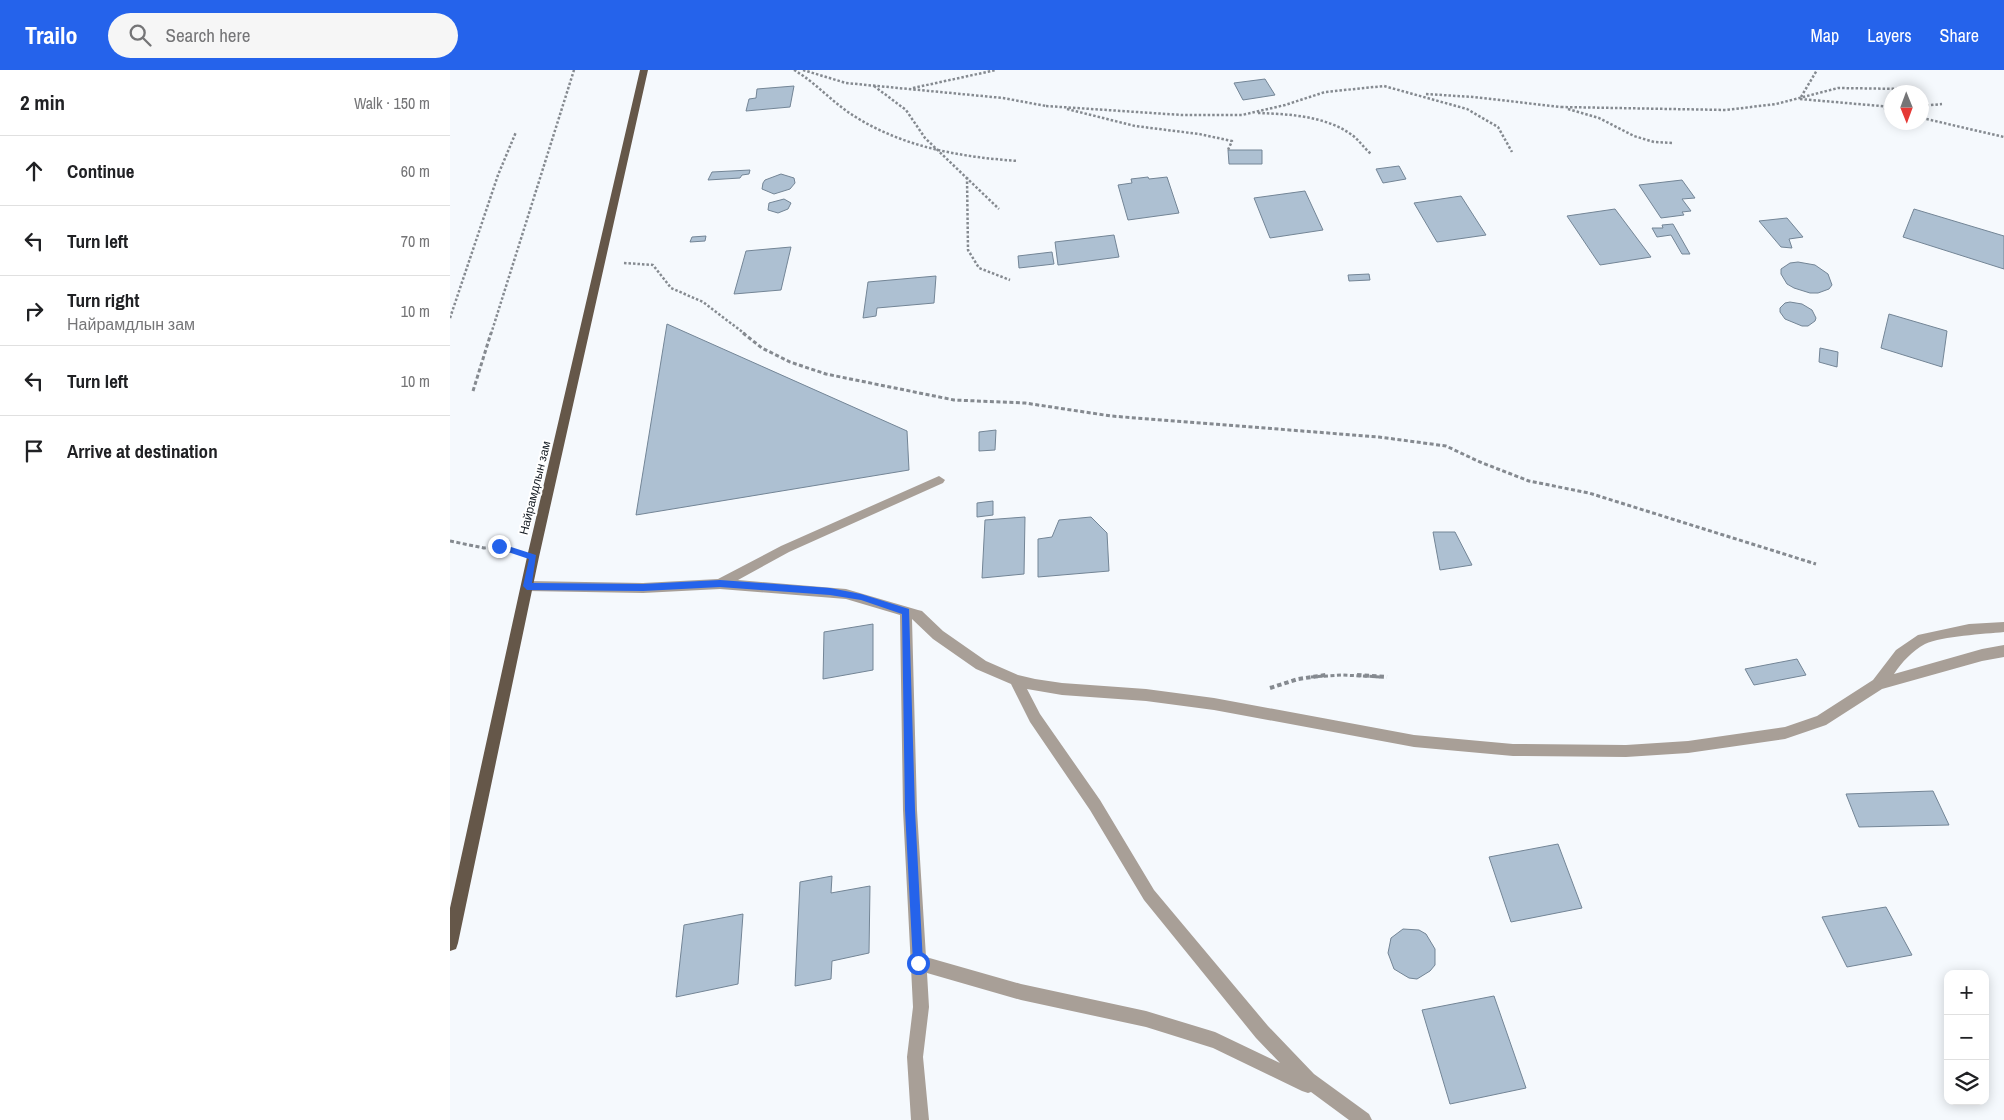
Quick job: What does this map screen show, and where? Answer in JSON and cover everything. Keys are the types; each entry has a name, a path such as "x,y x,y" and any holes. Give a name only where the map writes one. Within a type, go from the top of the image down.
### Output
{"main road":[{"name":"Найрамдлын зам","path":"450,943 533,557 644,70"}],"street":[{"path":"720,584 778,553 939,480"},
{"path":"527,586 643,588 720,584 830,591 861,597 918,615 938,635 981,665 1016,680 1062,689 1146,694 1231,707 1414,741 1513,750 1626,751 1698,746 1785,733 1821,721 1878,684 1982,655 2004,652"},
{"path":"906,612 910,810 920,1007 915,1057 920,1120"},
{"path":"1878,684 1901,654 1923,639 1969,630 2004,627"},
{"path":"1016,680 1035,718 1095,805 1149,895 1262,1032 1308,1080 1363,1120"},
{"path":"918,963 1022,992 1146,1019 1215,1040 1326,1094"}],"path":[{"path":"473,391 574,70"},
{"path":"794,70 805,76 834,103 868,125 892,136 983,159 1018,161"},
{"path":"803,70 846,83 1004,98 1065,109 1135,126 1199,134 1232,141 1228,150"},
{"path":"909,89 996,70"},
{"path":"1801,97 1818,70"},
{"path":"874,86 906,110 925,138 999,209"},
{"path":"1046,106 1182,115 1242,115 1285,105 1325,92 1384,86 1467,109 1498,127 1512,152"},
{"path":"1416,94 1473,97 1561,107 1726,110 1767,106 1838,88 1884,89"},
{"path":"1797,98 1884,107"},
{"path":"1929,105 1942,104"},
{"path":"1561,107 1599,118 1634,136 1654,142 1673,143"},
{"path":"1251,113 1300,116 1332,125 1351,134 1371,154"},
{"path":"1929,120 2004,137"},
{"path":"450,318 498,175 516,132"},
{"path":"967,177 968,250 980,268 1010,280"},
{"path":"601,261 653,265 671,288 703,302 762,348 790,362 826,374 954,400 1025,402 1112,416 1379,437 1446,446 1480,462 1529,481 1589,493 1816,564"},
{"path":"450,541 484,548 499,546 533,557"},
{"path":"1231,707 1277,685 1302,678 1346,675 1387,677"}],"building":[{"path":"1265,79 1275,95 1243,100 1234,83"},
{"path":"794,86 790,107 746,111 749,99 756,98 757,89"},
{"path":"1228,150 1262,150 1262,164 1229,164"},
{"path":"1399,166 1406,179 1383,183 1376,169"},
{"path":"750,170 749,174 742,175 740,178 708,180 712,172"},
{"path":"781,174 794,178 795,183 790,189 774,194 762,189 765,180"},
{"path":"1148,177 1149,179 1167,177 1179,213 1128,220 1118,185 1132,183 1131,179"},
{"path":"1682,180 1695,198 1682,199 1691,211 1682,212 1684,215 1661,218 1639,185"},
{"path":"1305,191 1323,230 1270,238 1254,198"},
{"path":"1461,196 1486,235 1437,242 1414,203"},
{"path":"784,199 791,203 788,209 778,213 768,210 769,203"},
{"path":"1615,209 1651,257 1600,265 1567,216"},
{"path":"1914,209 2004,236 2004,269 1903,237"},
{"path":"1787,218 1803,237 1789,239 1792,248 1781,247 1759,221"},
{"path":"1673,224 1690,254 1682,254 1671,235 1657,237 1652,228 1663,228 1662,225"},
{"path":"1114,235 1119,257 1058,265 1055,242"},
{"path":"706,236 705,241 690,242 692,237"},
{"path":"791,247 781,290 734,294 746,251"},
{"path":"1052,252 1054,264 1019,268 1018,256"},
{"path":"1798,262 1815,265 1828,274 1832,285 1829,289 1818,293 1810,293 1787,284 1781,274 1781,269 1790,263"},
{"path":"1369,274 1370,280 1349,281 1348,275"},
{"path":"936,276 934,303 877,308 876,316 863,318 868,282"},
{"path":"1785,303 1802,304 1812,310 1816,318 1815,321 1808,326 1802,326 1785,319 1780,312 1780,308"},
{"path":"1889,314 1947,331 1942,367 1881,348"},
{"path":"667,324 907,431 909,470 636,515"},
{"path":"1820,348 1838,352 1837,367 1819,362"},
{"path":"996,430 995,450 979,451 979,432"},
{"path":"993,501 993,515 977,517 977,503"},
{"path":"1025,517 1024,574 982,578 985,520"},
{"path":"1091,517 1107,533 1109,571 1038,577 1038,539 1052,537 1059,520"},
{"path":"1433,532 1455,532 1472,565 1440,570"},
{"path":"873,624 873,670 823,679 824,632"},
{"path":"1797,659 1806,675 1754,685 1745,669"},
{"path":"1933,791 1949,825 1859,827 1846,794"},
{"path":"1558,844 1582,908 1511,922 1489,857"},
{"path":"832,876 831,893 870,886 869,953 832,961 831,979 795,986 800,882"},
{"path":"1886,907 1912,955 1847,967 1822,917"},
{"path":"743,914 738,984 676,997 684,925"},
{"path":"1403,929 1419,930 1426,934 1435,949 1435,965 1430,971 1417,979 1409,978 1394,969 1388,953 1391,938"},
{"path":"1494,996 1526,1088 1450,1104 1422,1010"}],"route":[{"path":"499,546 533,557 527,586 643,588 720,584 830,591 861,597 906,612 910,810 918,963"}]}
